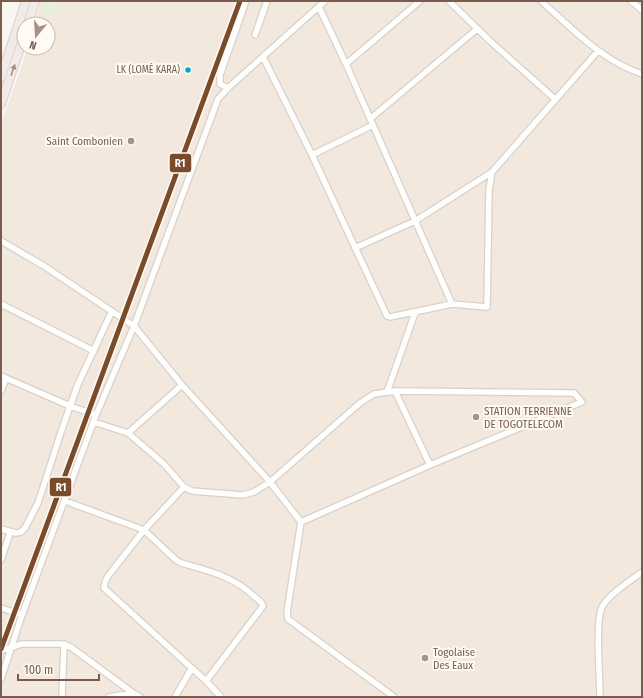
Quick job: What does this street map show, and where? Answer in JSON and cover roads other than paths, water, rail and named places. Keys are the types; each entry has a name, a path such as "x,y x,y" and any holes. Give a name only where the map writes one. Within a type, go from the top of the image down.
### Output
{"highway":[{"path":"1,77 26,1"},
{"path":"30,16 35,1"},
{"path":"1,104 17,56"}],"street":[{"path":"228,88 220,84 220,75 246,1"},
{"path":"255,35 267,1"},
{"path":"1,679 22,615 96,415 134,326 218,99 228,88 325,1"},
{"path":"346,64 420,1"},
{"path":"450,1 477,29 555,99"},
{"path":"541,1 598,51 615,62 642,74"},
{"path":"631,1 642,10"},
{"path":"319,7 346,64 452,304"},
{"path":"370,119 477,29"},
{"path":"355,248 415,221 492,172 598,51"},
{"path":"263,57 312,155 385,315 390,317 415,313 452,304 487,307 489,190 492,172"},
{"path":"312,155 373,125"},
{"path":"1,242 44,266 134,326 182,385 270,482 302,522 287,612 288,619 394,697"},
{"path":"1,304 94,352"},
{"path":"1,529 10,533 19,533 23,530 38,503 70,406 112,312"},
{"path":"387,392 415,313"},
{"path":"1,391 3,377 70,406 96,415"},
{"path":"128,433 182,385"},
{"path":"395,391 430,465"},
{"path":"94,422 128,433 164,464 184,487 192,491 242,495 254,492 270,482 360,403 374,394 395,391 574,393 582,402 430,465 302,522"},
{"path":"184,487 144,530 108,576 104,588 206,681 221,697"},
{"path":"65,501 144,530 176,560 181,563 220,574 248,590 263,604 206,681"},
{"path":"1,560 10,533"},
{"path":"600,697 598,620 602,607 611,596 642,572"},
{"path":"1,608 22,615"},
{"path":"1,650 21,644 64,644 72,648 140,697"},
{"path":"62,697 64,644"},
{"path":"175,697 192,668"},
{"path":"109,697 133,693"}],"place":[{"name":"LK (LOMÉ KARA)","path":"188,70"},
{"name":"Saint Combonien","path":"131,141"},
{"name":"STATION TERRIENNE DE TOGOTELECOM","path":"476,417"},
{"name":"Togolaise Des Eaux","path":"425,658"}]}
